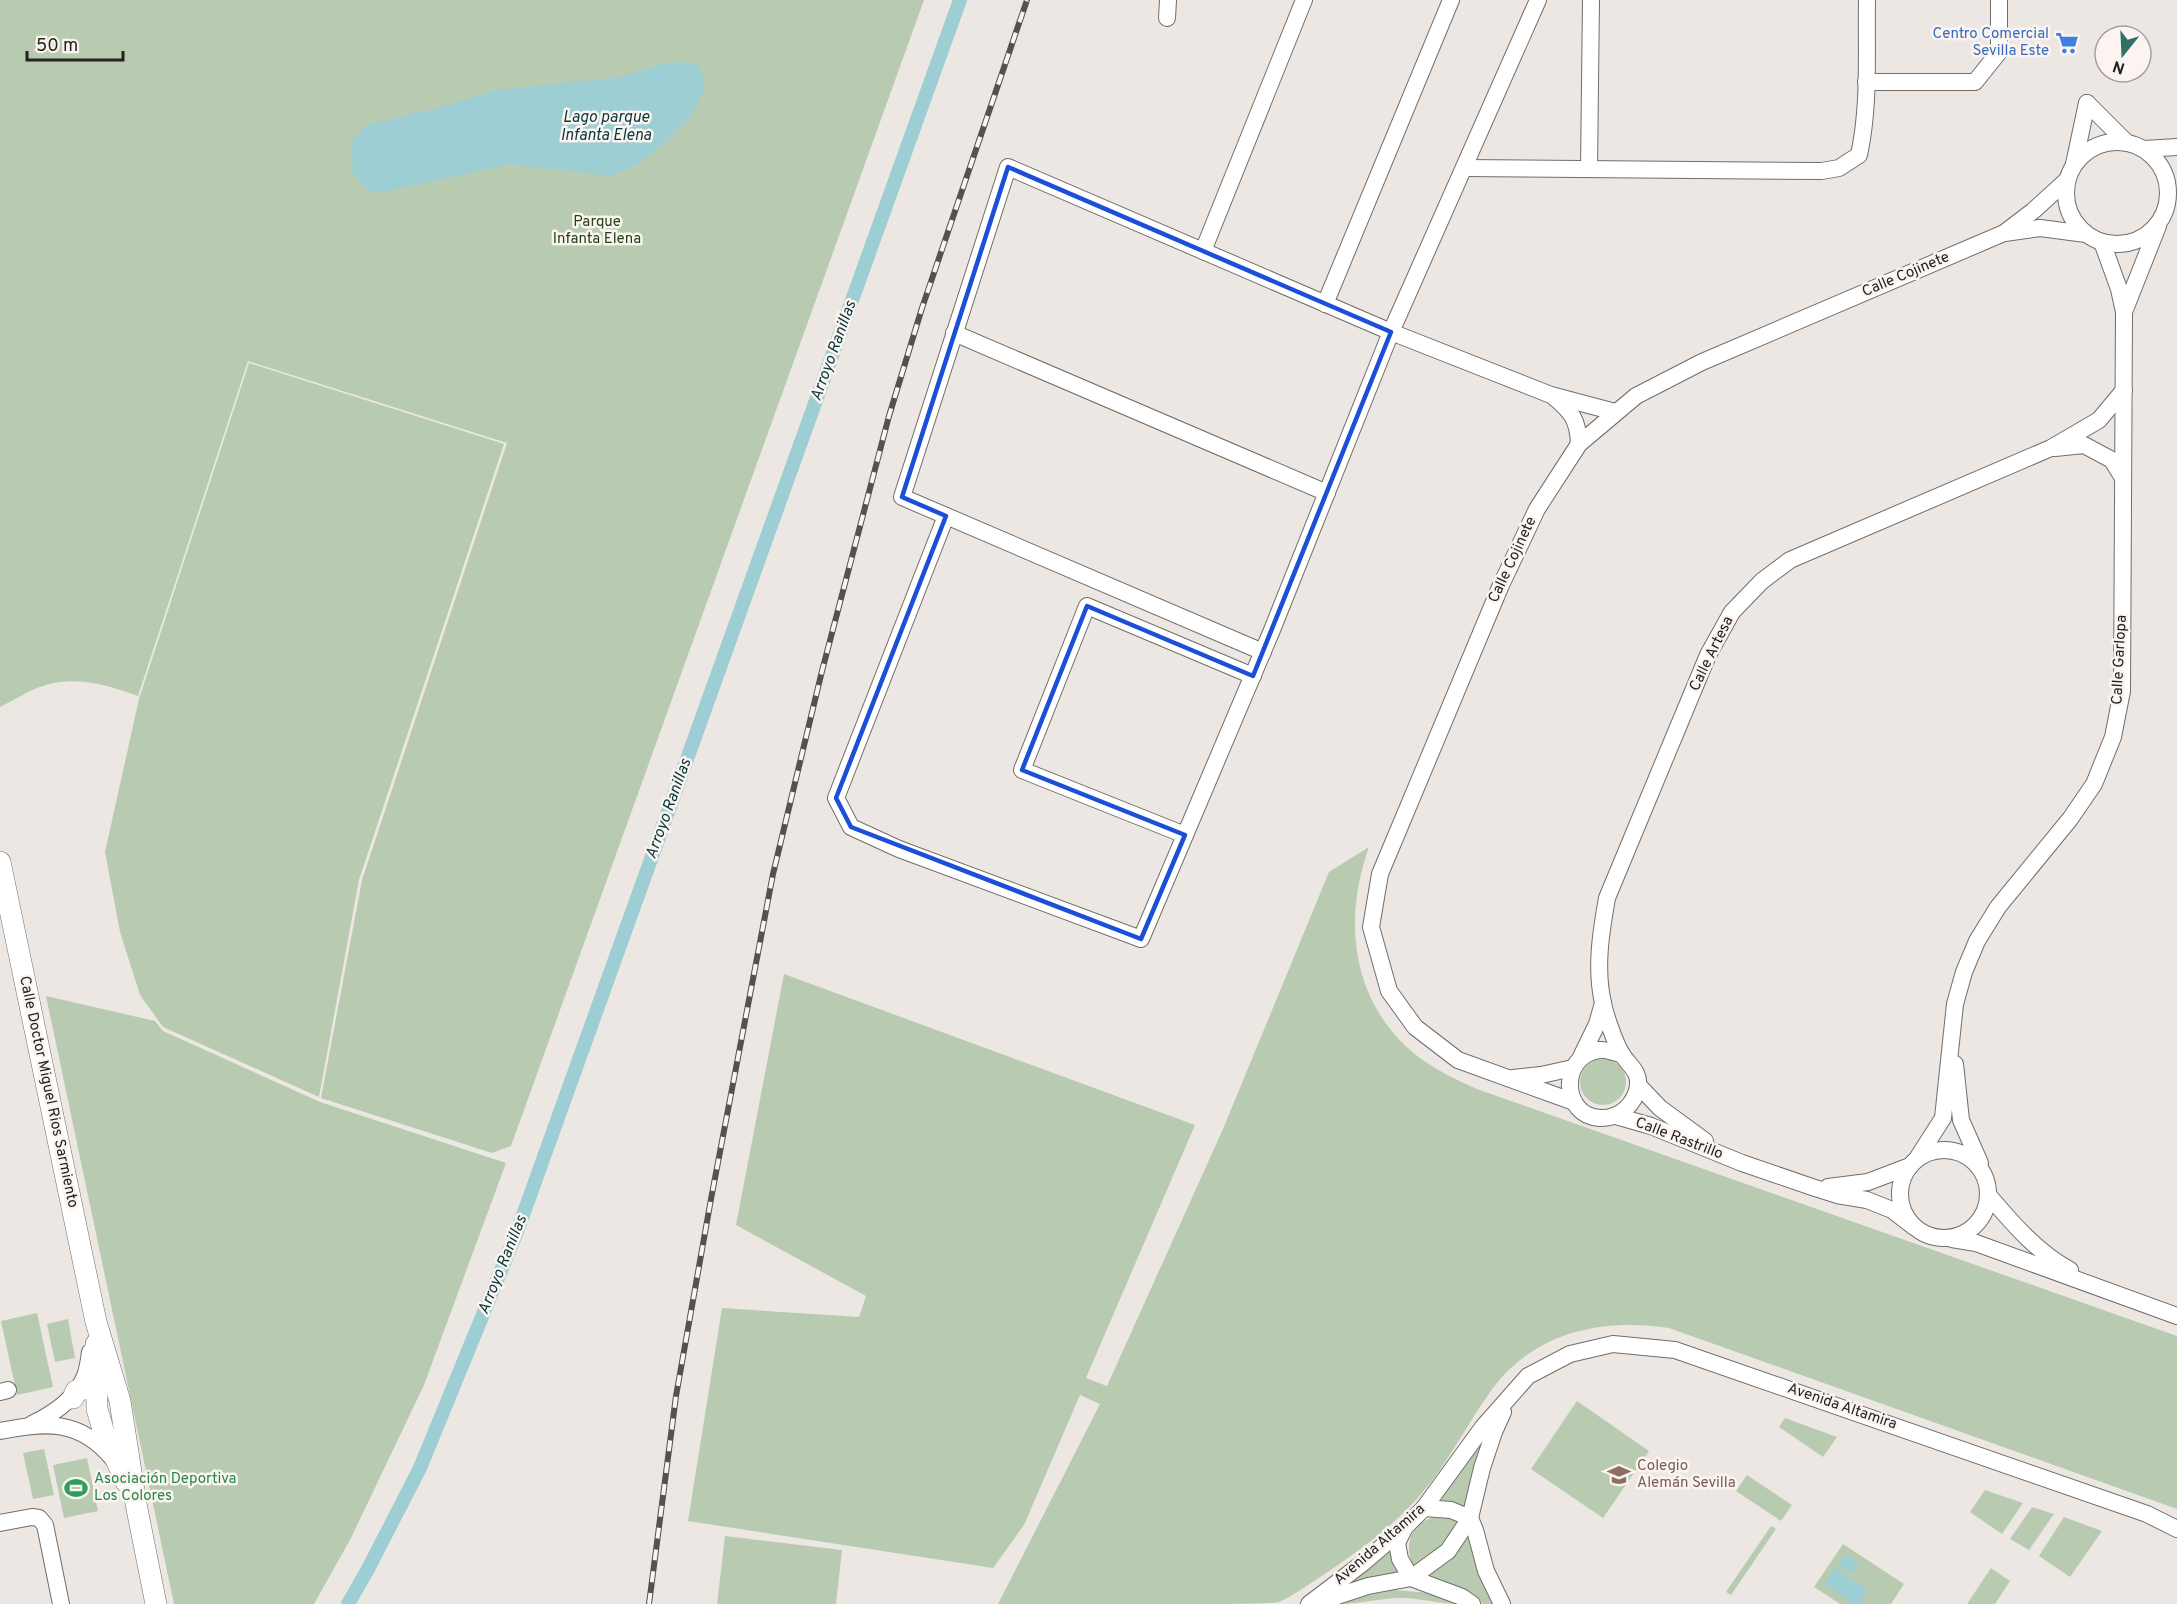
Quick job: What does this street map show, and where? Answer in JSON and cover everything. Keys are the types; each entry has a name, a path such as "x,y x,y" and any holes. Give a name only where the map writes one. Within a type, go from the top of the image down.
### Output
{"main road":[{"name":"Calle Doctor Miguel Rios Sarmiento","path":"0,862 96,1322 120,1401 136,1504 156,1604"},
{"name":"Calle Doctor Miguel Rios Sarmiento","path":"96,1322 82,1392 97,1409 104,1433 136,1504"}],"street":[{"path":"1167,18 1168,0"},
{"path":"1203,251 1304,0"},
{"path":"1325,304 1451,0"},
{"path":"946,516 836,798 851,827 899,849 1141,939 1263,652 1391,333 1538,0"},
{"path":"1589,169 1591,0"},
{"path":"1464,168 1822,171 1839,168 1859,155 1863,135 1867,0"},
{"path":"1866,82 1975,82 1999,52 1999,0"},
{"path":"2127,143 2087,103 2074,165 2066,181 2065,199 2070,216 2086,234 2102,243 2130,243 2146,236 2159,223 2172,203 2166,177 2157,161 2144,149"},
{"path":"2074,165 2091,148 2108,142 2127,143 2144,149 2177,147"},
{"path":"1263,652 902,497 1008,167 1391,333 1551,394 1615,412"},
{"name":"Calle Cojinete","path":"1574,1102 1458,1060 1415,1027 1389,991 1371,927 1380,874 1501,585 1537,509 1579,444 1636,396 1702,362 2004,233 2066,181"},
{"name":"Calle Garlopa","path":"2124,312 2159,223"},
{"name":"Calle Cojinete","path":"2004,233 2040,228 2086,234"},
{"name":"Calle Garlopa","path":"1914,1162 1942,1118 1955,1004 1964,972 1977,941 1998,907 2070,819 2094,784 2113,737 2122,691 2124,312 2119,289 2102,243"},
{"path":"954,333 1327,493"},
{"name":"Calle Artesa","path":"1622,1054 1603,1003 1599,969 1600,934 1607,898 1708,655 1732,612 1762,581 1790,560 2051,448 2099,420 2124,390"},
{"path":"1551,394 1570,411 1578,432 1579,444"},
{"name":"Calle Artesa","path":"2051,448 2084,445 2112,460 2123,479"},
{"path":"1185,835 1022,770 1087,606 1253,675"},
{"name":"Calle Artesa","path":"1577,1062 1597,1023 1603,1003"},
{"name":"Calle Garlopa","path":"1952,1034 1961,1120 1983,1170"},
{"path":"1600,1049 1622,1054 1634,1067 1638,1084 1629,1108 1616,1116 1599,1118 1584,1112 1574,1102 1569,1085 1577,1062 1600,1049"},
{"name":"Calle Cojinete","path":"1506,1078 1541,1075 1577,1062"},
{"name":"Calle Rastrillo","path":"1638,1084 1660,1108 1701,1138 1742,1163"},
{"name":"Calle Rastrillo","path":"1616,1116 1651,1125 1742,1163 1812,1187 1836,1195 1867,1200 1892,1210 1914,1227"},
{"path":"2113,1294 2054,1261 2013,1225 1990,1197 1983,1170 1967,1155 1940,1149 1914,1162 1900,1187 1902,1209 1914,1227 1927,1236 1976,1244 2113,1294 2177,1316"},
{"name":"Calle Rastrillo","path":"1812,1187 1840,1187 1868,1182 1914,1162"},
{"path":"1952,1239 1977,1226 1990,1197"},
{"name":"Avenida Altamira","path":"1310,1604 1363,1563 1424,1508 1483,1427 1528,1376 1570,1354 1613,1344 1675,1350 2137,1510 2177,1529"},
{"path":"0,1431 29,1425 60,1426 104,1433 114,1424 119,1413 120,1401 109,1392 82,1392 48,1416 29,1425"},
{"name":"Calle Doctor Miguel Rios Sarmiento","path":"81,1431 73,1425 69,1416 69,1407 82,1392"},
{"name":"Avenida Altamira","path":"1310,1604 1368,1586 1411,1578 1448,1551 1470,1518 1482,1468 1494,1432 1511,1395"},
{"path":"81,1431 106,1451 119,1467"},
{"path":"1424,1508 1451,1510 1470,1518 1486,1571 1502,1604"},
{"path":"0,1523 32,1517 39,1518 45,1525 61,1604"},
{"path":"1405,1527 1397,1543 1400,1558 1411,1578 1462,1597 1472,1604"}],"highlighted area":[{"path":"1008,167 1391,332 1253,676 1087,606 1022,770 1185,835 1141,939 851,827 836,798 946,516 902,497"}],"green space":[{"name":"Parque Infanta Elena","path":"0,0 924,0 511,1146 492,1153 321,1098 362,880 507,443 248,361 138,696 114,688 75,681 37,688 0,707"},
{"path":"249,363 504,444 359,880 319,1097 163,1027 140,995 120,932 105,852 139,699"},
{"path":"1369,847 1360,876 1356,906 1355,936 1359,964 1368,991 1382,1017 1400,1040 1430,1065 1477,1089 2177,1336 2177,1509 1669,1328 1620,1325 1572,1333 1550,1341 1529,1353 1493,1388 1441,1467 1411,1505 1388,1527 1351,1556 1279,1602 1258,1604 998,1604 1100,1404 1080,1395 1024,1525 993,1568 688,1521 722,1308 859,1317 866,1296 736,1225 784,974 1195,1125 1086,1378 1107,1386 1223,1129 1329,872"},
{"path":"46,996 155,1021 163,1031 320,1102 506,1163 424,1385 351,1538 314,1604 174,1604"},
{"path":"1603,1059 1619,1066 1626,1082 1619,1098 1603,1105 1587,1098 1580,1082 1587,1066"},
{"path":"37,1313 53,1387 17,1395 1,1321"},
{"path":"68,1319 75,1358 55,1362 47,1324"},
{"path":"1577,1401 1649,1451 1603,1518 1531,1469"},
{"path":"1785,1418 1837,1437 1823,1457 1779,1427"},
{"path":"1479,1445 1482,1446 1465,1508 1442,1500 1441,1499"},
{"path":"44,1449 54,1495 33,1499 23,1453"},
{"name":"Asociación Deportiva Los Colores","path":"87,1458 98,1511 64,1518 53,1465"},
{"path":"1747,1475 1792,1505 1781,1521 1736,1491"},
{"path":"1985,1490 2023,1503 2002,1534 1970,1512"},
{"path":"2032,1507 2054,1514 2029,1550 2010,1539"},
{"path":"1437,1516 1447,1516 1459,1522 1444,1543 1414,1567 1409,1550 1412,1535 1421,1523"},
{"path":"2064,1517 2102,1531 2070,1577 2039,1556"},
{"path":"1771,1526 1776,1529 1731,1595 1726,1592"},
{"path":"1470,1534 1495,1604 1483,1604 1426,1577 1450,1559"},
{"path":"725,1536 842,1550 836,1604 717,1604"},
{"path":"1843,1544 1904,1584 1891,1604 1840,1604 1814,1587"},
{"path":"1391,1550 1399,1573 1352,1584 1350,1582"},
{"path":"1991,1568 2010,1581 1995,1604 1967,1604"},
{"path":"1394,1590 1431,1593 1458,1604 1401,1598 1340,1604 1353,1598"}],"water":[{"name":"Lago parque Infanta Elena","path":"688,62 698,65 704,77 704,88 692,115 667,141 640,163 611,176 510,164 379,193 366,189 353,174 351,156 353,140 366,125 445,106 496,90 620,77 666,63"},
{"path":"1845,1553 1859,1564 1852,1574 1838,1564"},
{"path":"1835,1568 1868,1590 1859,1604 1854,1604 1824,1584"}],"waterway":[{"name":"Arroyo Ranillas","path":"348,1604 420,1468 518,1229 960,0"}],"railway":[{"path":"649,1604 676,1396 773,874 822,671 889,416 922,308 1027,0"}],"place":[{"name":"Centro Comercial Sevilla Este","path":"2067,43"},
{"name":"Colegio Alemán Sevilla","path":"1619,1475"},
{"name":"Asociación Deportiva Los Colores","path":"76,1488"}]}
